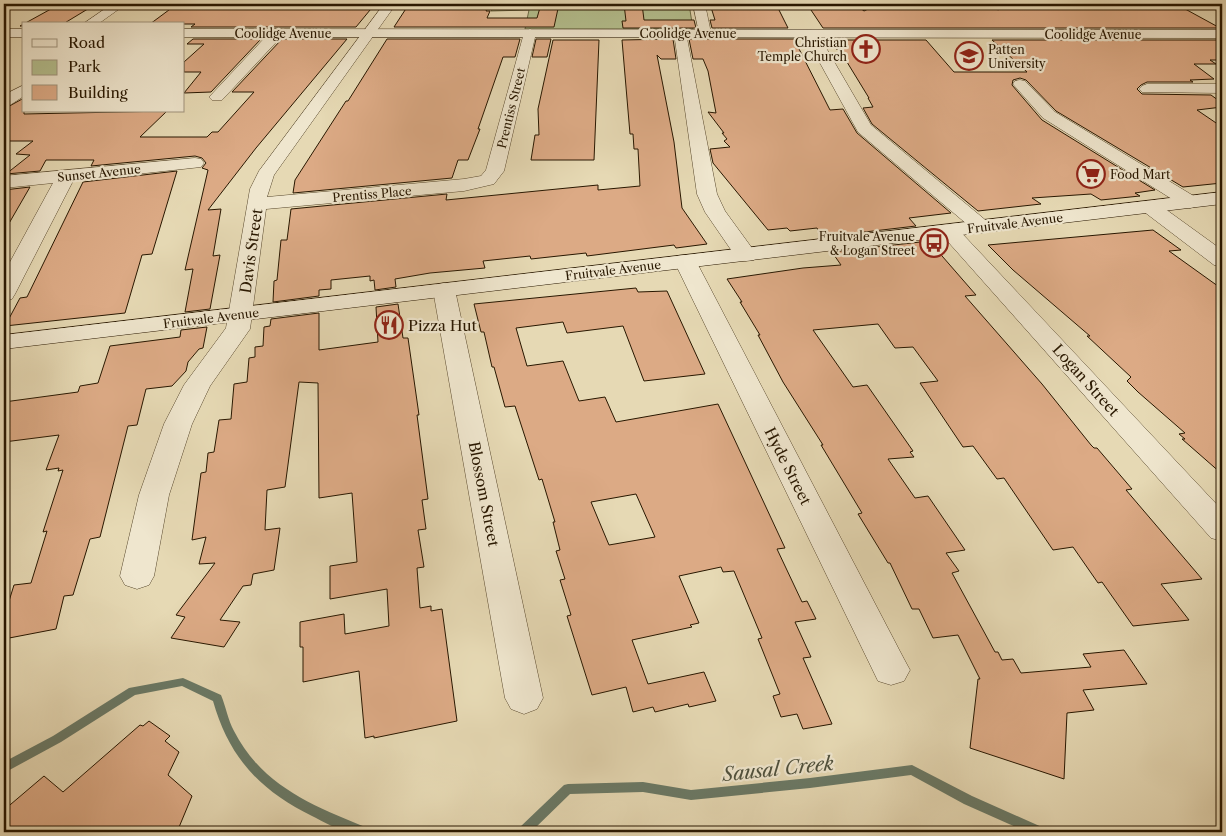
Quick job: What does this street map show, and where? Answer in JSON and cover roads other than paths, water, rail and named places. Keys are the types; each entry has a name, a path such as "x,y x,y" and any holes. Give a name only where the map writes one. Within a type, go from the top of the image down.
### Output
{"street":[{"path":"92,22 120,4"},
{"name":"Davis Street","path":"137,576 154,495 178,424 197,385 238,329 242,314 259,189 265,175 390,4"},
{"path":"699,4 705,33"},
{"path":"4,33 22,33"},
{"name":"Coolidge Avenue","path":"185,33 1222,34"},
{"path":"217,97 277,33"},
{"name":"Prentiss Street","path":"487,180 495,171 530,33"},
{"path":"680,33 708,194 715,212 746,255"},
{"path":"811,34 864,128 982,227"},
{"path":"4,102 22,81"},
{"path":"1020,84 1049,115 1190,202"},
{"path":"1147,89 1222,89"},
{"name":"Sunset Avenue","path":"4,182 195,163"},
{"path":"4,294 66,176"},
{"name":"Prentiss Place","path":"257,204 464,185 487,180"},
{"name":"Fruitvale Avenue","path":"4,342 1222,198"},
{"path":"1150,207 1222,260"},
{"name":"Logan Street","path":"949,231 1222,530"},
{"name":"Hyde Street","path":"685,261 891,670"},
{"name":"Blossom Street","path":"444,290 524,698"}],"waterway":[{"name":"Sausal Creek","path":"4,768 57,739 133,691 183,682 217,698 232,738 244,756 272,786 306,807 364,832"},
{"name":"Sausal Creek","path":"523,832 568,789 643,787 691,795 912,770 968,800 1040,832"}],"place":[{"name":"Christian Temple Church","path":"866,49"},
{"name":"Patten University","path":"969,56"},
{"name":"Food Mart","path":"1091,174"},
{"name":"Fruitvale Avenue & Logan Street","path":"934,243"},
{"name":"Pizza Hut","path":"389,325"}]}
